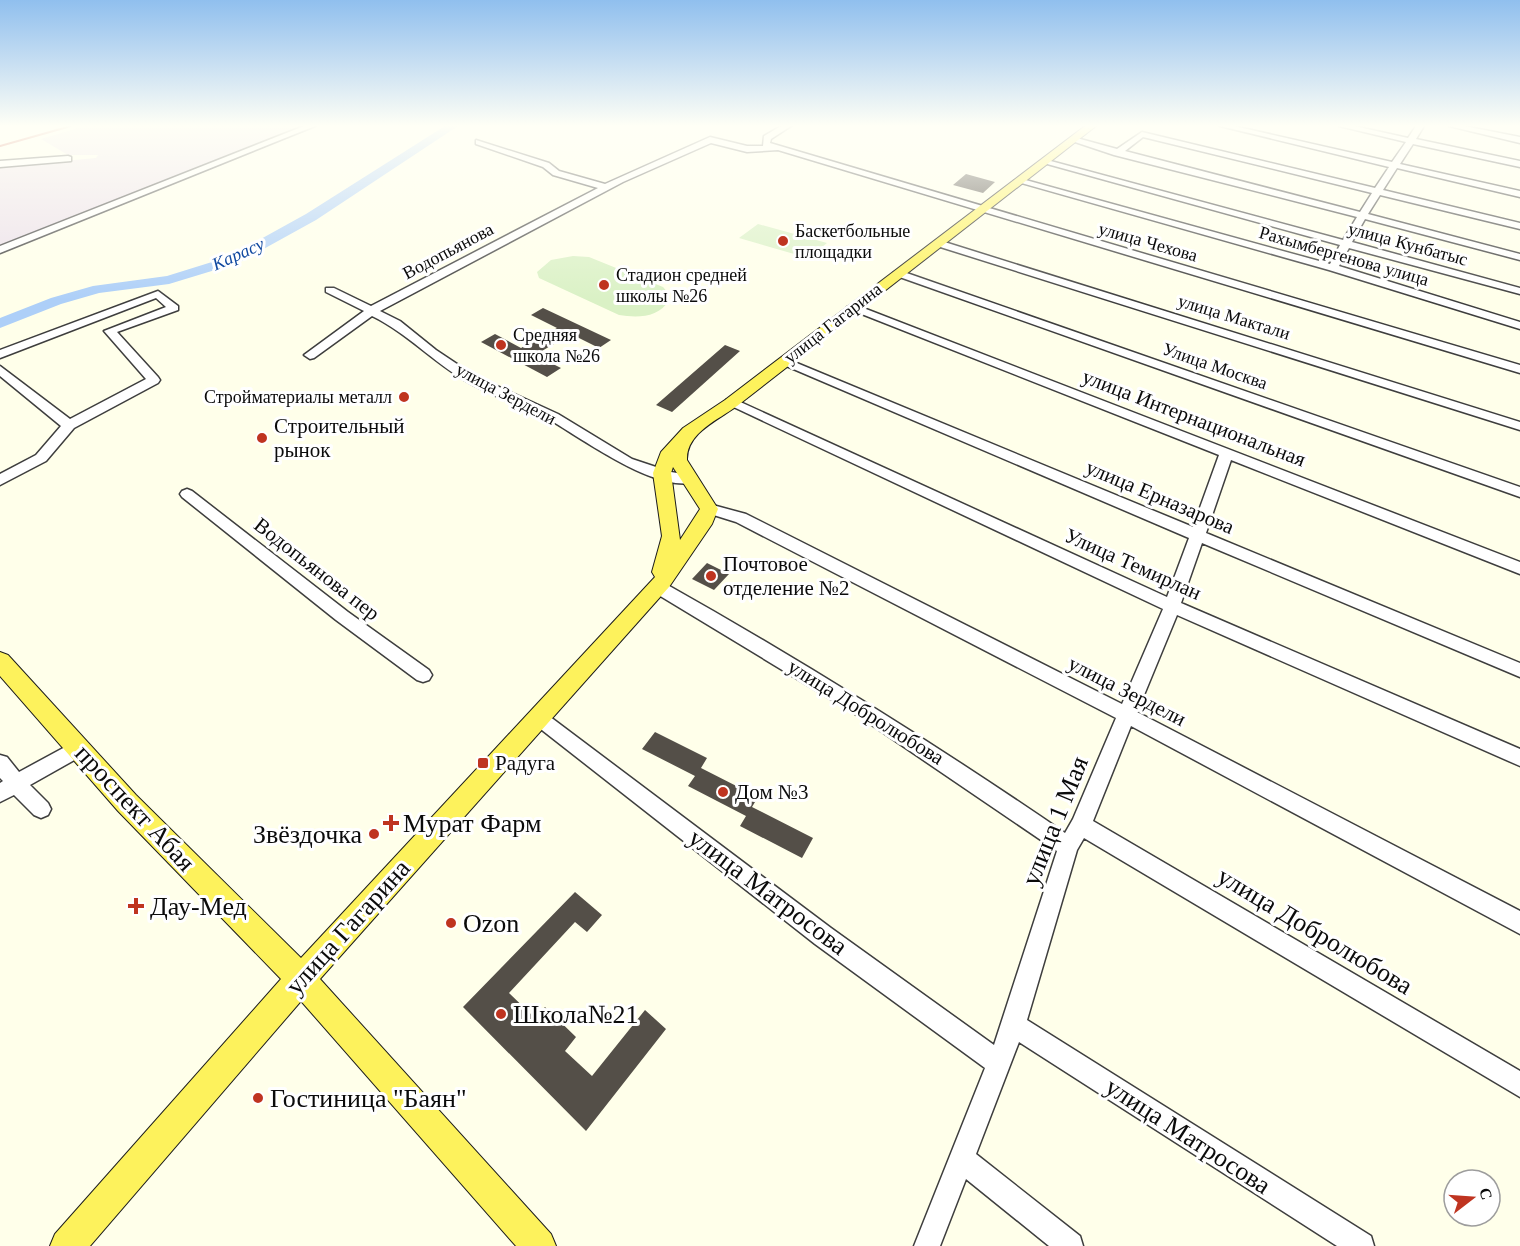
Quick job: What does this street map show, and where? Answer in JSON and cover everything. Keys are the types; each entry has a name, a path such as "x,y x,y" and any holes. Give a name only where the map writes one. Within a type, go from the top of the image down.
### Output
{"main road":[{"name":"улица Гагарина","path":"658,587 672,536 662,473 670,452 688,432 731,403 1015,184"},
{"path":"688,432 678,453 678,460 699,494"},
{"path":"667,499 681,494 699,494"},
{"name":"улица Гагарина","path":"67,1246 301,979 658,587 705,519 699,494"},
{"path":"672,536 680,541 692,539"},
{"name":"проспект Абая","path":"0,660 127,803 301,979 539,1246"}],"street":[{"path":"0,250 165,184"},
{"path":"594,184 604,187"},
{"name":"Водопьянова","path":"310,355 373,310 610,184"},
{"name":"улица Чехова","path":"898,184 1520,369"},
{"name":"Рахымбергенова улица","path":"1030,184 1333,268 1520,326"},
{"name":"улица Кунбатыс","path":"1126,184 1520,291"},
{"path":"1239,184 1520,257"},
{"path":"1351,184 1520,226"},
{"path":"1333,268 1383,184"},
{"path":"1478,184 1520,194"},
{"name":"улица Мактали","path":"938,243 1520,426"},
{"name":"Улица Москва","path":"898,273 1520,492"},
{"name":"улица Зердели","path":"330,290 396,323 432,353 471,379 553,417 627,462 662,473 741,518 1127,715 1520,923"},
{"path":"0,354 158,294 174,308 110,332 154,380 69,425 41,458 0,480"},
{"name":"улица Интернациональная","path":"853,307 1520,568"},
{"name":"улица Ерназарова","path":"783,362 1520,670"},
{"path":"0,370 69,425"},
{"name":"Улица Темирлан","path":"731,403 1172,606 1520,758"},
{"name":"улица 1 Мая","path":"927,1246 1014,1025 1068,847 1081,825 1172,606 1227,452"},
{"name":"Водопьянова пер","path":"187,494 342,616 423,675"},
{"name":"улица Добролюбова","path":"658,587 717,620 948,763 1068,847"},
{"name":"улица Матросова","path":"539,718 823,936 999,1063"},
{"path":"8,788 78,748"},
{"path":"0,764 8,788 41,808"},
{"name":"улица Добролюбова","path":"1081,825 1520,1085"},
{"name":"улица Матросова","path":"1014,1025 1361,1246"},
{"path":"962,1159 1070,1246"}],"shaded area":[{"path":"0,184 156,184 0,246"}],"green space":[{"name":"Баскетбольные площадки","path":"758,224 827,243 808,258 739,238"},
{"name":"Стадион средней школы №26","path":"573,256 589,257 663,287 669,294 669,300 665,306 654,313 640,316 619,315 539,278 537,272 551,260"}],"building":[{"path":"954,184 993,184 983,193"},
{"name":"Средняя школа №26","path":"543,308 611,340 599,348 571,334 535,355 561,368 547,377 481,342 495,334 521,348 557,328 531,315"},
{"path":"725,345 740,351 672,412 656,405"},
{"name":"Почтовое отделение №2","path":"707,563 729,574 714,590 692,579"},
{"name":"Дом №3","path":"655,732 707,758 701,768 758,797 752,807 813,838 802,858 740,826 746,816 688,786 695,776 642,749"},
{"name":"Школа№21","path":"575,892 602,915 587,932 575,922 509,993 535,1018 545,1007 576,1037 565,1051 592,1076 645,1010 666,1029 586,1131 463,1007"}],"waterway":[{"name":"Карасу","path":"0,323 56,301 98,289 169,280 233,260 311,217 362,184"}],"place":[{"name":"Баскетбольные площадки","path":"783,241"},
{"name":"Стадион средней школы №26","path":"604,285"},
{"name":"Средняя школа №26","path":"501,345"},
{"name":"Стройматериалы металл","path":"404,397"},
{"name":"Строительный рынок","path":"262,438"},
{"name":"Почтовое отделение №2","path":"711,576"},
{"name":"Радуга","path":"483,763"},
{"name":"Дом №3","path":"723,792"},
{"name":"Мурат Фарм","path":"391,823"},
{"name":"Звёздочка","path":"374,834"},
{"name":"Дау-Мед","path":"136,906"},
{"name":"Ozon","path":"451,923"},
{"name":"Школа№21","path":"501,1014"},
{"name":"Гостиница \"Баян\"","path":"258,1098"}]}
